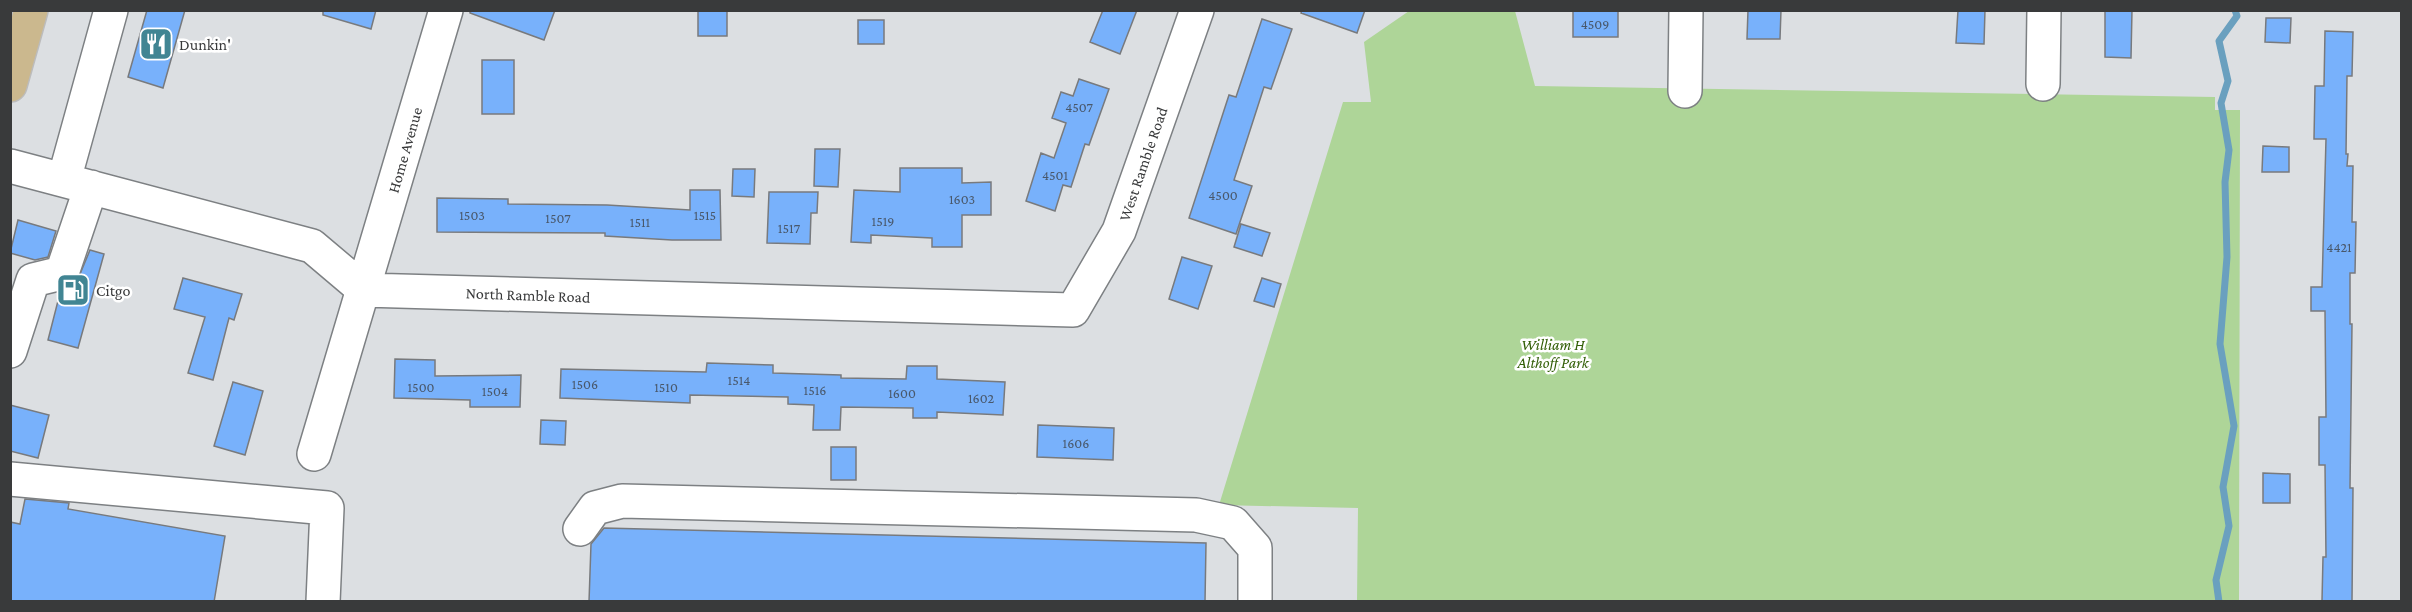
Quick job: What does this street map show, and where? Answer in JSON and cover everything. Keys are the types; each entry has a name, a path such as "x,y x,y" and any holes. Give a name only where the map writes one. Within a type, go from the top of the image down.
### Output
{"main road":[{"path":"10,85 31,10"}],"street":[{"path":"11,353 22,277 62,273 111,10"},
{"name":"Home Avenue","path":"314,454 446,10"},
{"name":"West Ramble Road","path":"1073,310 1119,231 1197,10"},
{"path":"1685,91 1686,10"},
{"path":"2043,84 2044,10"},
{"path":"10,166 312,246 364,290"},
{"name":"North Ramble Road","path":"364,290 1073,310"},
{"path":"10,479 327,508 323,602"},
{"path":"580,529 595,508 622,501 1196,515 1233,523 1255,548 1255,602"}],"green space":[{"name":"William H Althoff Park","path":"1409,11 1515,11 1535,86 2215,97 2215,110 2240,110 2239,601 1357,601 1358,508 1219,505 1343,102 1371,102 1364,42"}],"building":[{"name":"Dunkin'","path":"147,10 185,10 163,88 128,77"},
{"path":"323,10 376,10 371,29 323,15"},
{"path":"470,10 555,10 544,40 470,13"},
{"path":"698,10 727,11 727,36 698,36"},
{"path":"1103,10 1137,10 1120,54 1090,42"},
{"path":"1302,10 1365,10 1357,33 1301,13"},
{"path":"1573,10 1618,10 1618,37 1573,37"},
{"path":"1748,10 1781,10 1780,39 1747,39"},
{"path":"1958,10 1985,10 1984,44 1956,43"},
{"path":"2105,10 2132,10 2131,58 2105,57"},
{"path":"2266,18 2291,18 2290,43 2265,42"},
{"path":"1262,19 1292,29 1271,89 1264,87 1234,180 1252,186 1236,234 1189,218 1229,95 1236,97"},
{"path":"858,20 884,20 884,44 858,44"},
{"path":"2325,31 2353,32 2352,76 2347,76 2346,154 2348,154 2347,166 2353,166 2352,222 2356,222 2355,273 2350,273 2352,601 2322,601 2323,557 2326,557 2325,465 2319,465 2319,417 2326,417 2325,311 2311,311 2311,287 2322,287 2326,139 2314,139 2315,86 2324,86"},
{"path":"482,60 514,60 514,114 482,114"},
{"path":"1079,79 1109,89 1089,145 1085,144 1071,187 1063,185 1055,211 1026,201 1041,153 1054,158 1066,123 1052,118 1061,92 1073,96"},
{"path":"2263,146 2289,147 2289,172 2262,172"},
{"path":"815,149 840,149 838,187 814,186"},
{"path":"900,168 962,168 962,183 991,182 991,215 962,215 962,247 932,247 932,238 871,235 871,243 851,242 854,190 900,192"},
{"path":"733,169 755,169 754,197 732,196"},
{"path":"690,190 720,190 721,240 605,236 605,233 437,232 437,198 508,199 508,204 607,205 690,210"},
{"path":"769,192 818,192 817,213 811,213 810,244 767,243"},
{"path":"18,220 56,231 48,257 35,260 10,253"},
{"path":"1241,224 1270,233 1262,256 1234,247"},
{"path":"90,250 104,254 78,348 48,340 60,293 75,286"},
{"path":"1182,257 1212,266 1198,309 1169,299"},
{"path":"183,278 242,294 234,320 229,318 213,380 188,373 205,317 174,309"},
{"path":"1262,278 1281,284 1274,307 1254,301"},
{"path":"395,359 435,360 435,376 521,375 520,407 470,407 470,400 394,398"},
{"path":"707,363 773,365 773,373 841,375 841,378 906,379 907,366 937,366 937,379 1005,382 1003,415 937,412 937,418 913,418 913,408 841,407 840,430 813,430 814,405 788,404 788,397 690,395 690,403 560,398 561,369 706,372"},
{"path":"233,382 263,391 245,455 214,446"},
{"path":"10,405 49,415 38,458 10,451"},
{"path":"541,420 566,421 565,445 540,444"},
{"path":"1038,425 1114,428 1113,460 1037,457"},
{"path":"831,447 856,447 856,480 831,480"},
{"path":"2263,473 2290,474 2290,503 2263,503"},
{"path":"25,499 69,503 68,509 225,536 214,602 10,602 10,522 20,524"},
{"path":"604,528 1206,543 1205,602 589,602 591,544"}],"waterway":[{"path":"2219,602 2216,580 2229,526 2223,487 2234,426 2220,344 2227,257 2225,182 2229,150 2221,103 2228,81 2219,41 2237,16 2235,10"}],"place":[{"name":"Dunkin'","path":"156,44"},
{"name":"Citgo","path":"73,290"}]}
